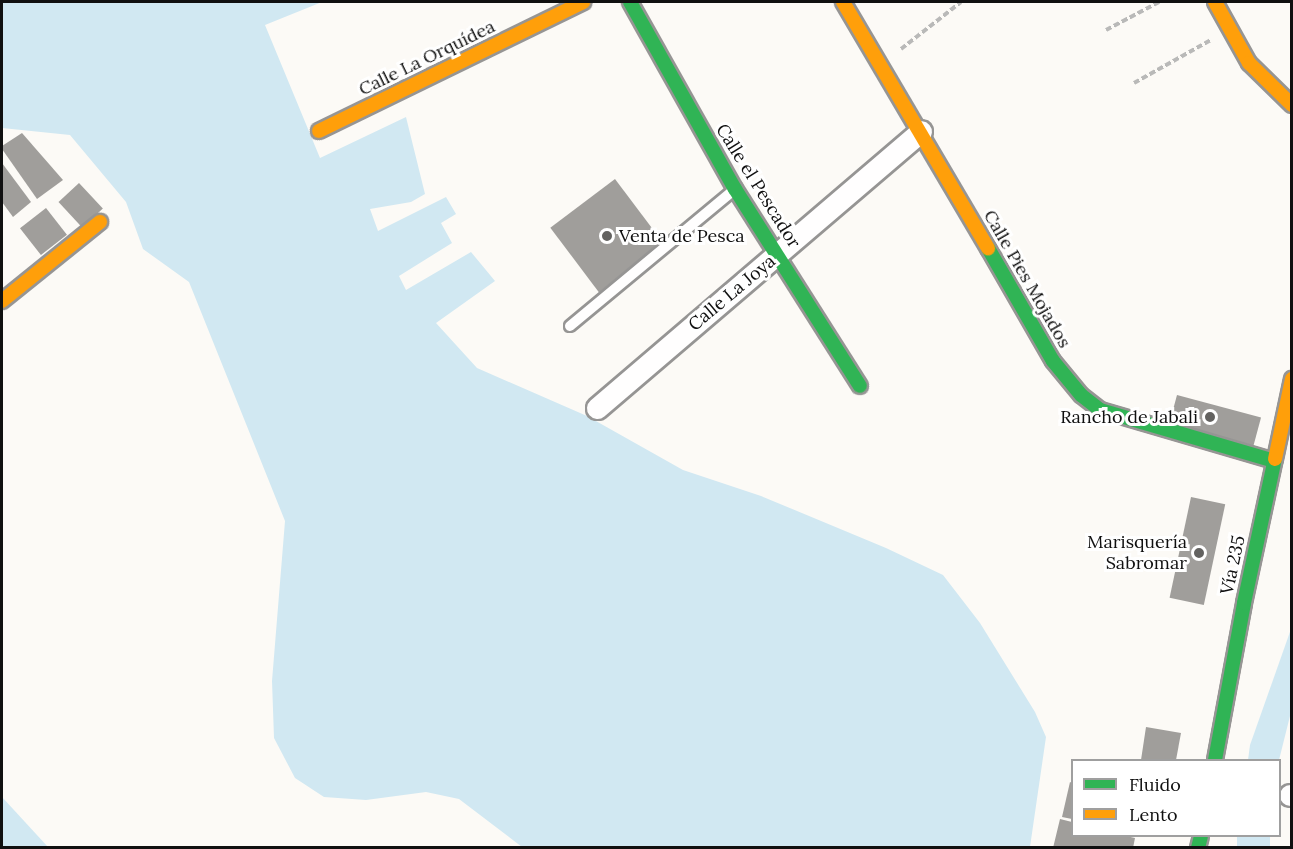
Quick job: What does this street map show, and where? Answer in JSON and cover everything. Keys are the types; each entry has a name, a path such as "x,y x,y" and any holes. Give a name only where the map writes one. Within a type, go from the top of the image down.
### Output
{"street":[{"name":"Calle La Orquídea","path":"319,131 583,2"},
{"name":"Calle el Pescador","path":"630,2 735,189 860,386"},
{"name":"Calle Pies Mojados","path":"843,2 921,131 1053,361 1081,395 1100,410 1274,461"},
{"path":"1215,2 1249,63 1292,105"},
{"name":"Calle La Joya","path":"597,408 921,131"},
{"path":"2,301 100,222"},
{"name":"Vía 235","path":"1215,759 1292,379"}],"lane":[{"path":"570,326 735,189"}],"path":[{"path":"881,65 961,2"},
{"path":"1106,30 1159,2"},
{"path":"1134,83 1230,30"}],"water":[{"path":"2,2 322,2 265,25 320,158 406,117 425,194 411,202 370,209 378,231 446,197 456,214 441,223 452,243 399,276 406,290 471,252 495,281 436,323 477,368 587,416 683,470 761,496 886,548 943,575 980,623 1035,712 1046,737 1030,847 522,847 459,799 426,792 366,800 324,797 295,778 274,738 272,681 285,521 189,282 143,249 126,202 70,135 2,128"},
{"path":"1291,629 1291,712 1279,759 1248,759 1250,745"},
{"path":"2,797 48,847 2,847"},
{"path":"1237,837 1270,837 1270,847 1237,847"}],"building":[{"path":"22,133 63,180 37,199 2,149 2,146"},
{"path":"2,163 31,202 13,217 2,202"},
{"name":"Venta de Pesca","path":"615,179 664,244 599,292 550,228"},
{"path":"79,183 103,209 82,228 59,202"},
{"path":"46,208 67,235 41,255 20,228"},
{"path":"1177,395 1261,418 1254,446 1169,423"},
{"path":"1191,497 1225,504 1204,605 1170,598"},
{"path":"1146,727 1181,733 1176,759 1141,759"},
{"path":"1070,782 1071,819 1062,817"},
{"path":"1060,819 1071,822 1071,837 1135,838 1133,848 1053,848"}],"traffic: fast":[{"path":"630,2 735,189 860,386"},
{"path":"988,248 1053,361 1081,395 1100,410 1274,461"},
{"path":"1215,759 1244,603 1275,459"},
{"path":"1198,848 1201,837"}],"traffic: slow":[{"path":"319,131 583,2"},
{"path":"843,2 988,248"},
{"path":"1215,2 1249,63 1292,105"},
{"path":"2,301 100,222"},
{"path":"1275,459 1292,379"}],"place":[{"name":"Venta de Pesca","path":"607,236"},
{"name":"Rancho de Jabali","path":"1210,417"},
{"name":"Marisquería Sabromar","path":"1199,553"}]}
